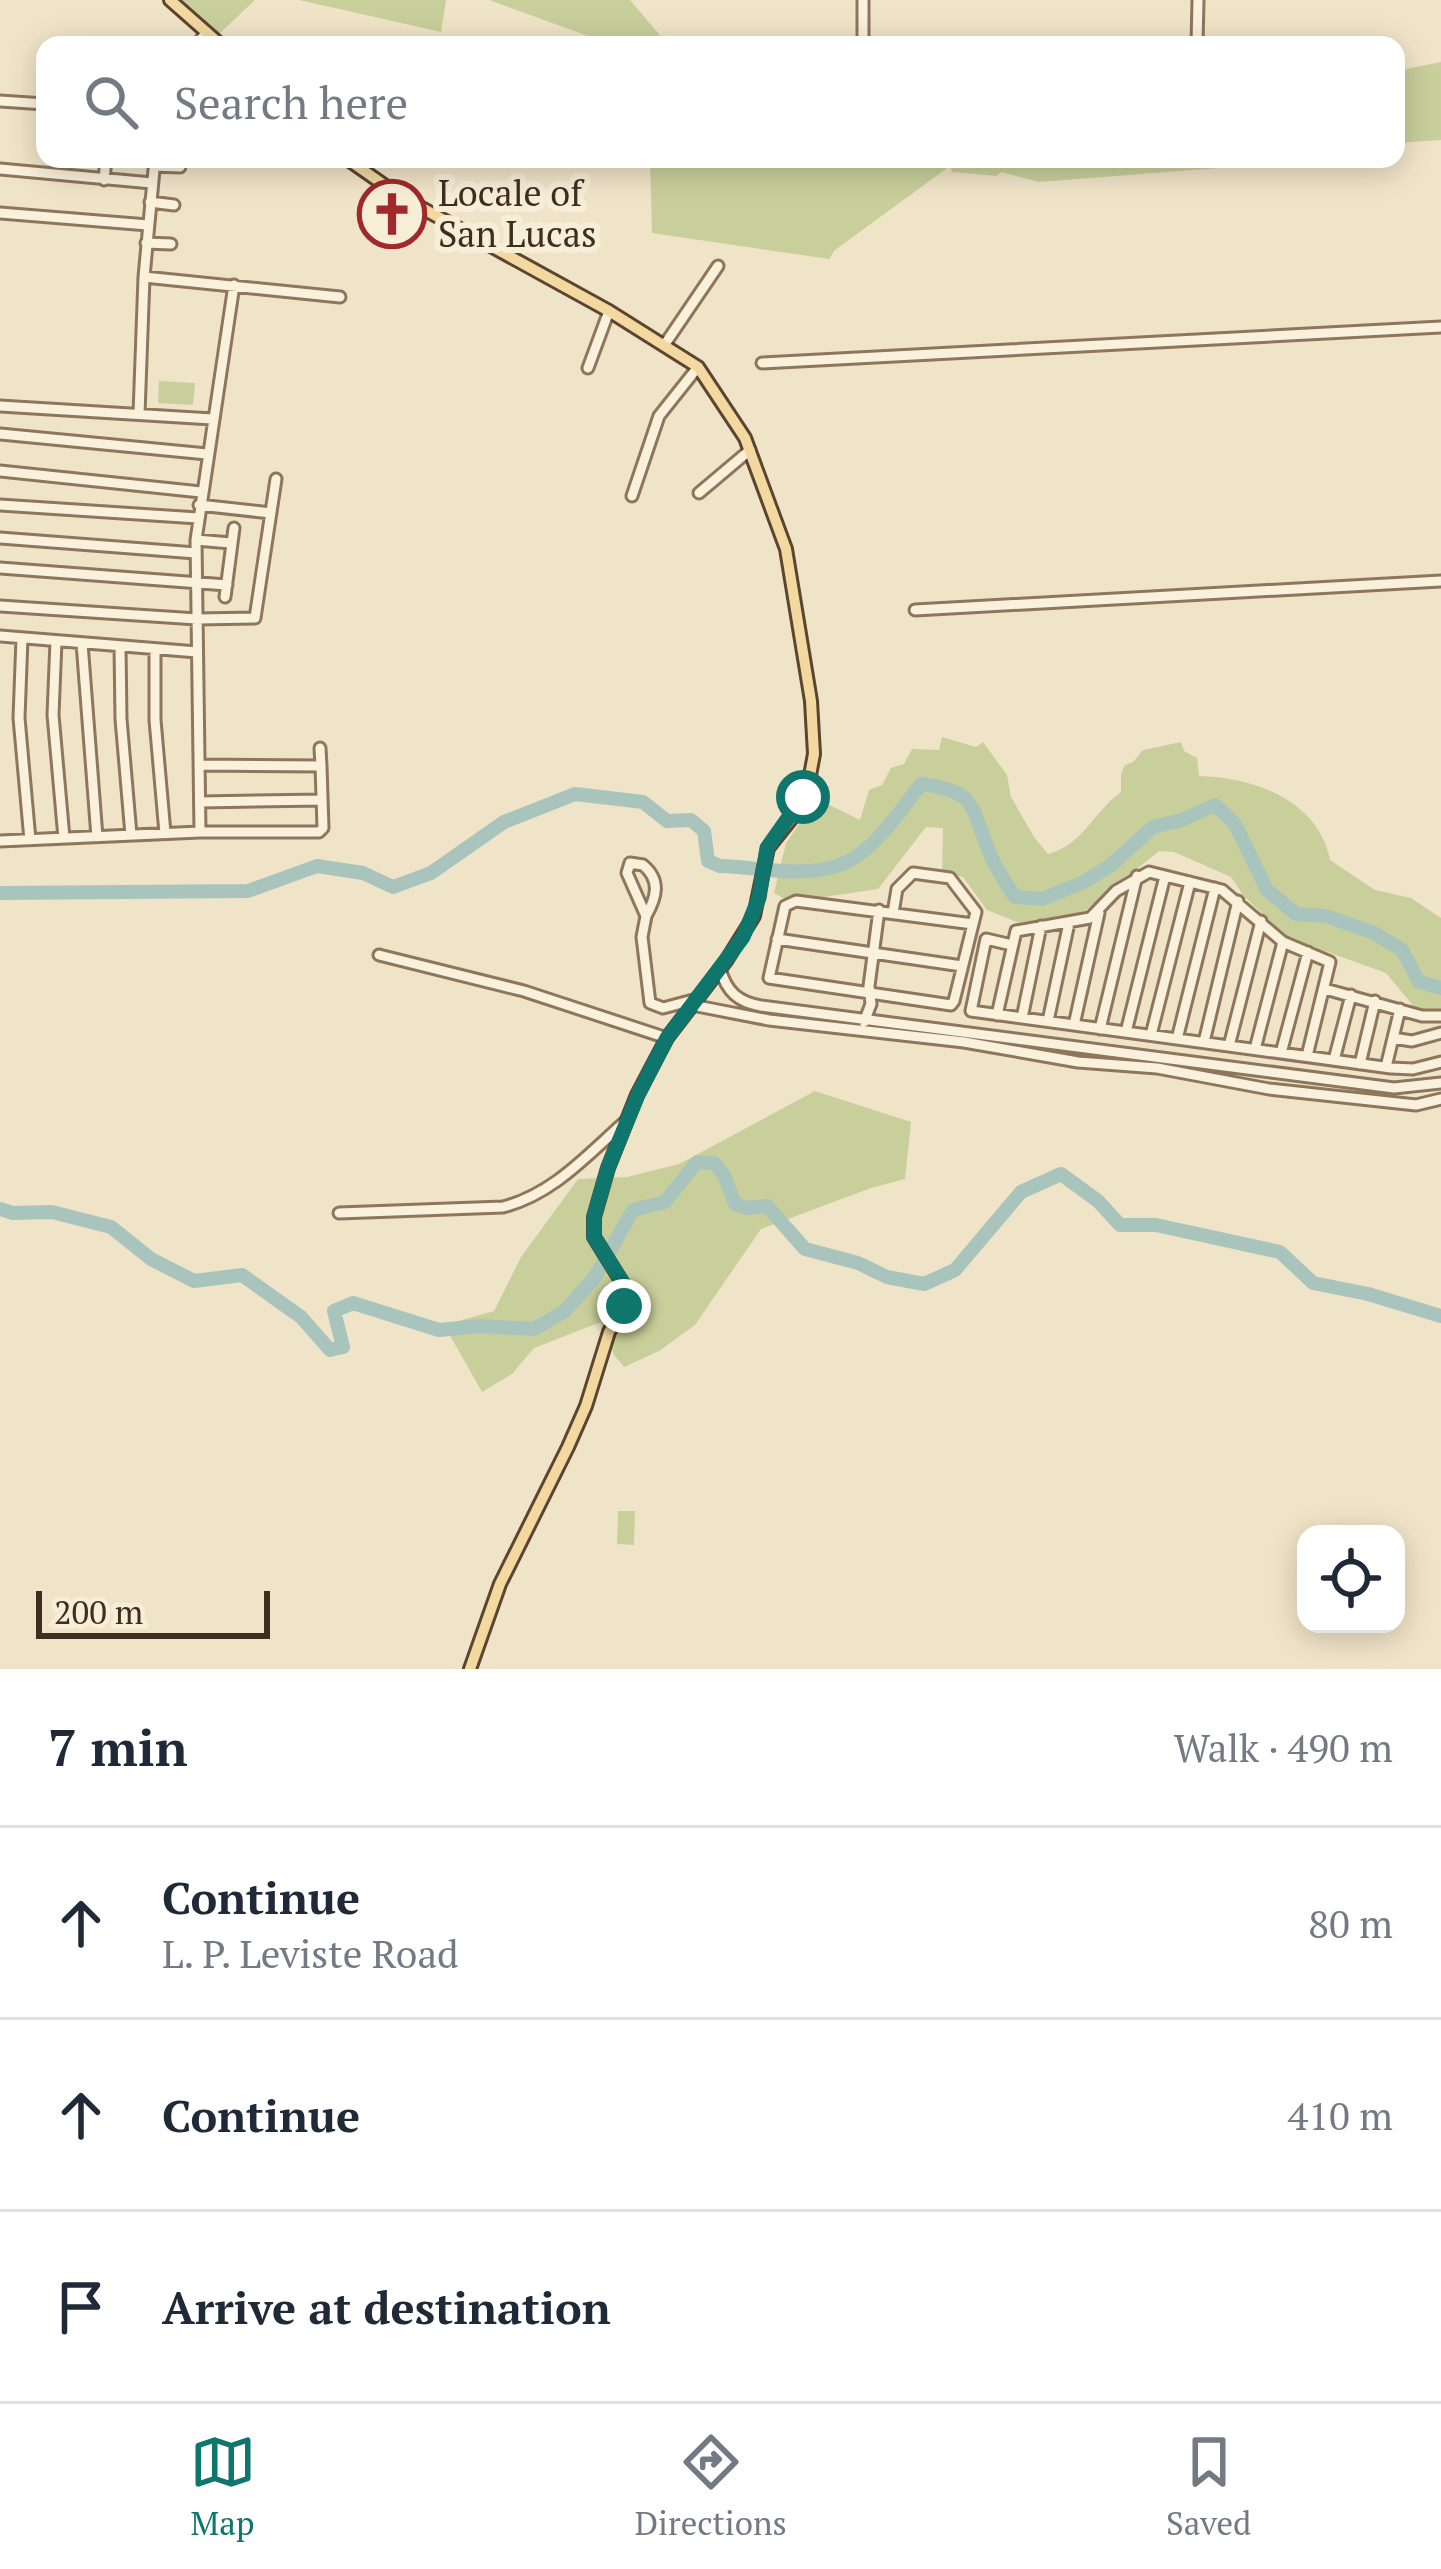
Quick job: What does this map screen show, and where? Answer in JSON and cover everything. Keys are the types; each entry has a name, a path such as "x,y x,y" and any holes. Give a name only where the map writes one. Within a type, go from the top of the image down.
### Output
{"main road":[{"path":"170,0 211,36"},
{"path":"359,168 400,196 665,344 698,368 735,419 750,450 791,573 808,671 814,754 803,797 767,848 764,881 743,937 667,1038 627,1120 594,1217 596,1243 625,1286 624,1306 609,1331 586,1406 500,1584 470,1669"}],"street":[{"path":"862,36 863,0"},
{"path":"1197,36 1198,0"},
{"path":"204,36 207,32"},
{"path":"0,101 36,103"},
{"path":"104,180 105,168"},
{"path":"139,414 153,168"},
{"path":"0,169 152,183"},
{"path":"150,202 174,205"},
{"path":"0,213 148,225"},
{"path":"146,243 171,244"},
{"path":"665,344 718,266"},
{"path":"144,277 340,297"},
{"path":"200,832 196,540 234,285"},
{"path":"588,368 609,311"},
{"path":"762,363 1441,327"},
{"path":"632,496 659,416 698,368"},
{"path":"0,406 212,419"},
{"path":"0,434 207,454"},
{"path":"700,493 750,450"},
{"path":"0,471 201,492"},
{"path":"0,606 197,619 256,617 276,479"},
{"path":"0,505 198,518"},
{"path":"200,505 272,513"},
{"path":"0,568 196,584 226,591 234,528"},
{"path":"0,538 196,553"},
{"path":"196,540 230,543"},
{"path":"915,610 1441,581"},
{"path":"0,636 197,652"},
{"path":"22,638 19,718 31,840"},
{"path":"56,641 53,715 64,838"},
{"path":"82,643 97,837"},
{"path":"120,646 131,835"},
{"path":"155,649 155,720 165,833"},
{"path":"0,841 320,832 320,748"},
{"path":"199,765 321,766"},
{"path":"200,802 322,800"},
{"path":"646,916 628,873 630,863 643,865 655,880 655,898 642,938 650,1003 663,1008 694,1002 740,1015 964,1042 1078,1062 1156,1068 1323,1095 1416,1105 1441,1100"},
{"path":"997,1015 1018,929 1090,918 1137,876 1149,872 1215,888 1238,901 1283,942 1331,964 1307,1056"},
{"path":"893,913 897,889 913,873 950,878 976,912 973,925 962,966 951,1005 770,979 789,903 814,901 879,910 893,913 973,925"},
{"path":"1100,1028 1137,876"},
{"path":"1126,1032 1165,876"},
{"path":"1151,1035 1190,882"},
{"path":"1177,1039 1215,888"},
{"path":"1204,1042 1238,901"},
{"path":"1074,1025 1100,908"},
{"path":"863,1031 879,910"},
{"path":"1229,1046 1262,921"},
{"path":"1048,1022 1069,923"},
{"path":"1022,1018 1041,926"},
{"path":"777,939 962,966"},
{"path":"1012,945 986,940 969,1006 972,1011 1385,1067 1413,1070 1441,1063"},
{"path":"1255,1049 1283,942"},
{"path":"1281,1053 1309,952"},
{"path":"379,956 524,991 667,1038"},
{"path":"720,969 731,993 743,1003 865,1015 1394,1088 1441,1083"},
{"path":"1325,989 1438,1016 1441,1034 1412,1041 1393,1038"},
{"path":"1323,1095 1351,995"},
{"path":"1360,1064 1375,1001"},
{"path":"740,1015 743,1003"},
{"path":"1385,1067 1400,1009"},
{"path":"339,1213 503,1207 524,1202 546,1192 627,1120"}],"green space":[{"path":"182,0 255,0 219,34"},
{"path":"299,0 446,0 441,32"},
{"path":"489,0 630,0 660,36 588,36"},
{"path":"1441,62 1441,140 1405,142 1405,69"},
{"path":"650,168 947,168 829,259 652,233"},
{"path":"951,168 1218,168 1039,182 1001,172 997,176 952,172"},
{"path":"159,381 195,383 193,405 158,403"},
{"path":"942,737 976,747 983,742 1007,775 1011,797 1048,854 1070,843 1121,792 1125,765 1143,750 1181,742 1184,751 1197,758 1199,776 1241,781 1281,796 1313,822 1330,860 1375,890 1411,898 1441,918 1441,1012 1415,1008 1386,973 1286,937 1231,877 1174,852 1159,851 1082,913 1019,923 987,910 963,877 942,874 943,828 926,827 878,889 790,902 774,893 786,843 817,799 860,820 869,790 882,785 891,768 904,764 912,749 939,750"},
{"path":"815,1091 911,1122 905,1179 761,1229 695,1325 659,1351 624,1367 601,1322 534,1348 512,1374 482,1392 444,1325 494,1311 521,1257 578,1179 627,1177 679,1164"},
{"path":"618,1511 635,1511 634,1545 617,1544"}],"waterway":[{"path":"0,893 248,891 317,866 363,873 393,887 431,873 504,822 575,794 643,802 667,821 691,820 704,831 708,861 720,866 813,871 842,864 864,850 921,784 963,797 1015,897 1042,899 1111,865 1153,827 1215,805 1235,824 1267,890 1296,914 1326,916 1374,933 1402,950 1419,982 1441,988"},
{"path":"0,1209 52,1212 111,1227 151,1259 194,1281 242,1275 301,1317 330,1350 343,1347 334,1311 353,1303 439,1330 534,1329 565,1311 595,1277 633,1210 665,1202 697,1162 714,1163 735,1204 767,1206 805,1249 858,1263 887,1277 924,1284 955,1270 1021,1192 1061,1174 1098,1201 1120,1225 1156,1225 1280,1252 1313,1283 1441,1316"}],"place":[{"name":"Locale of San Lucas","path":"392,214"}],"route":[{"path":"624,1306 625,1286 594,1237 594,1217 608,1168 675,1024 743,937 764,881 767,848 803,797"}]}
